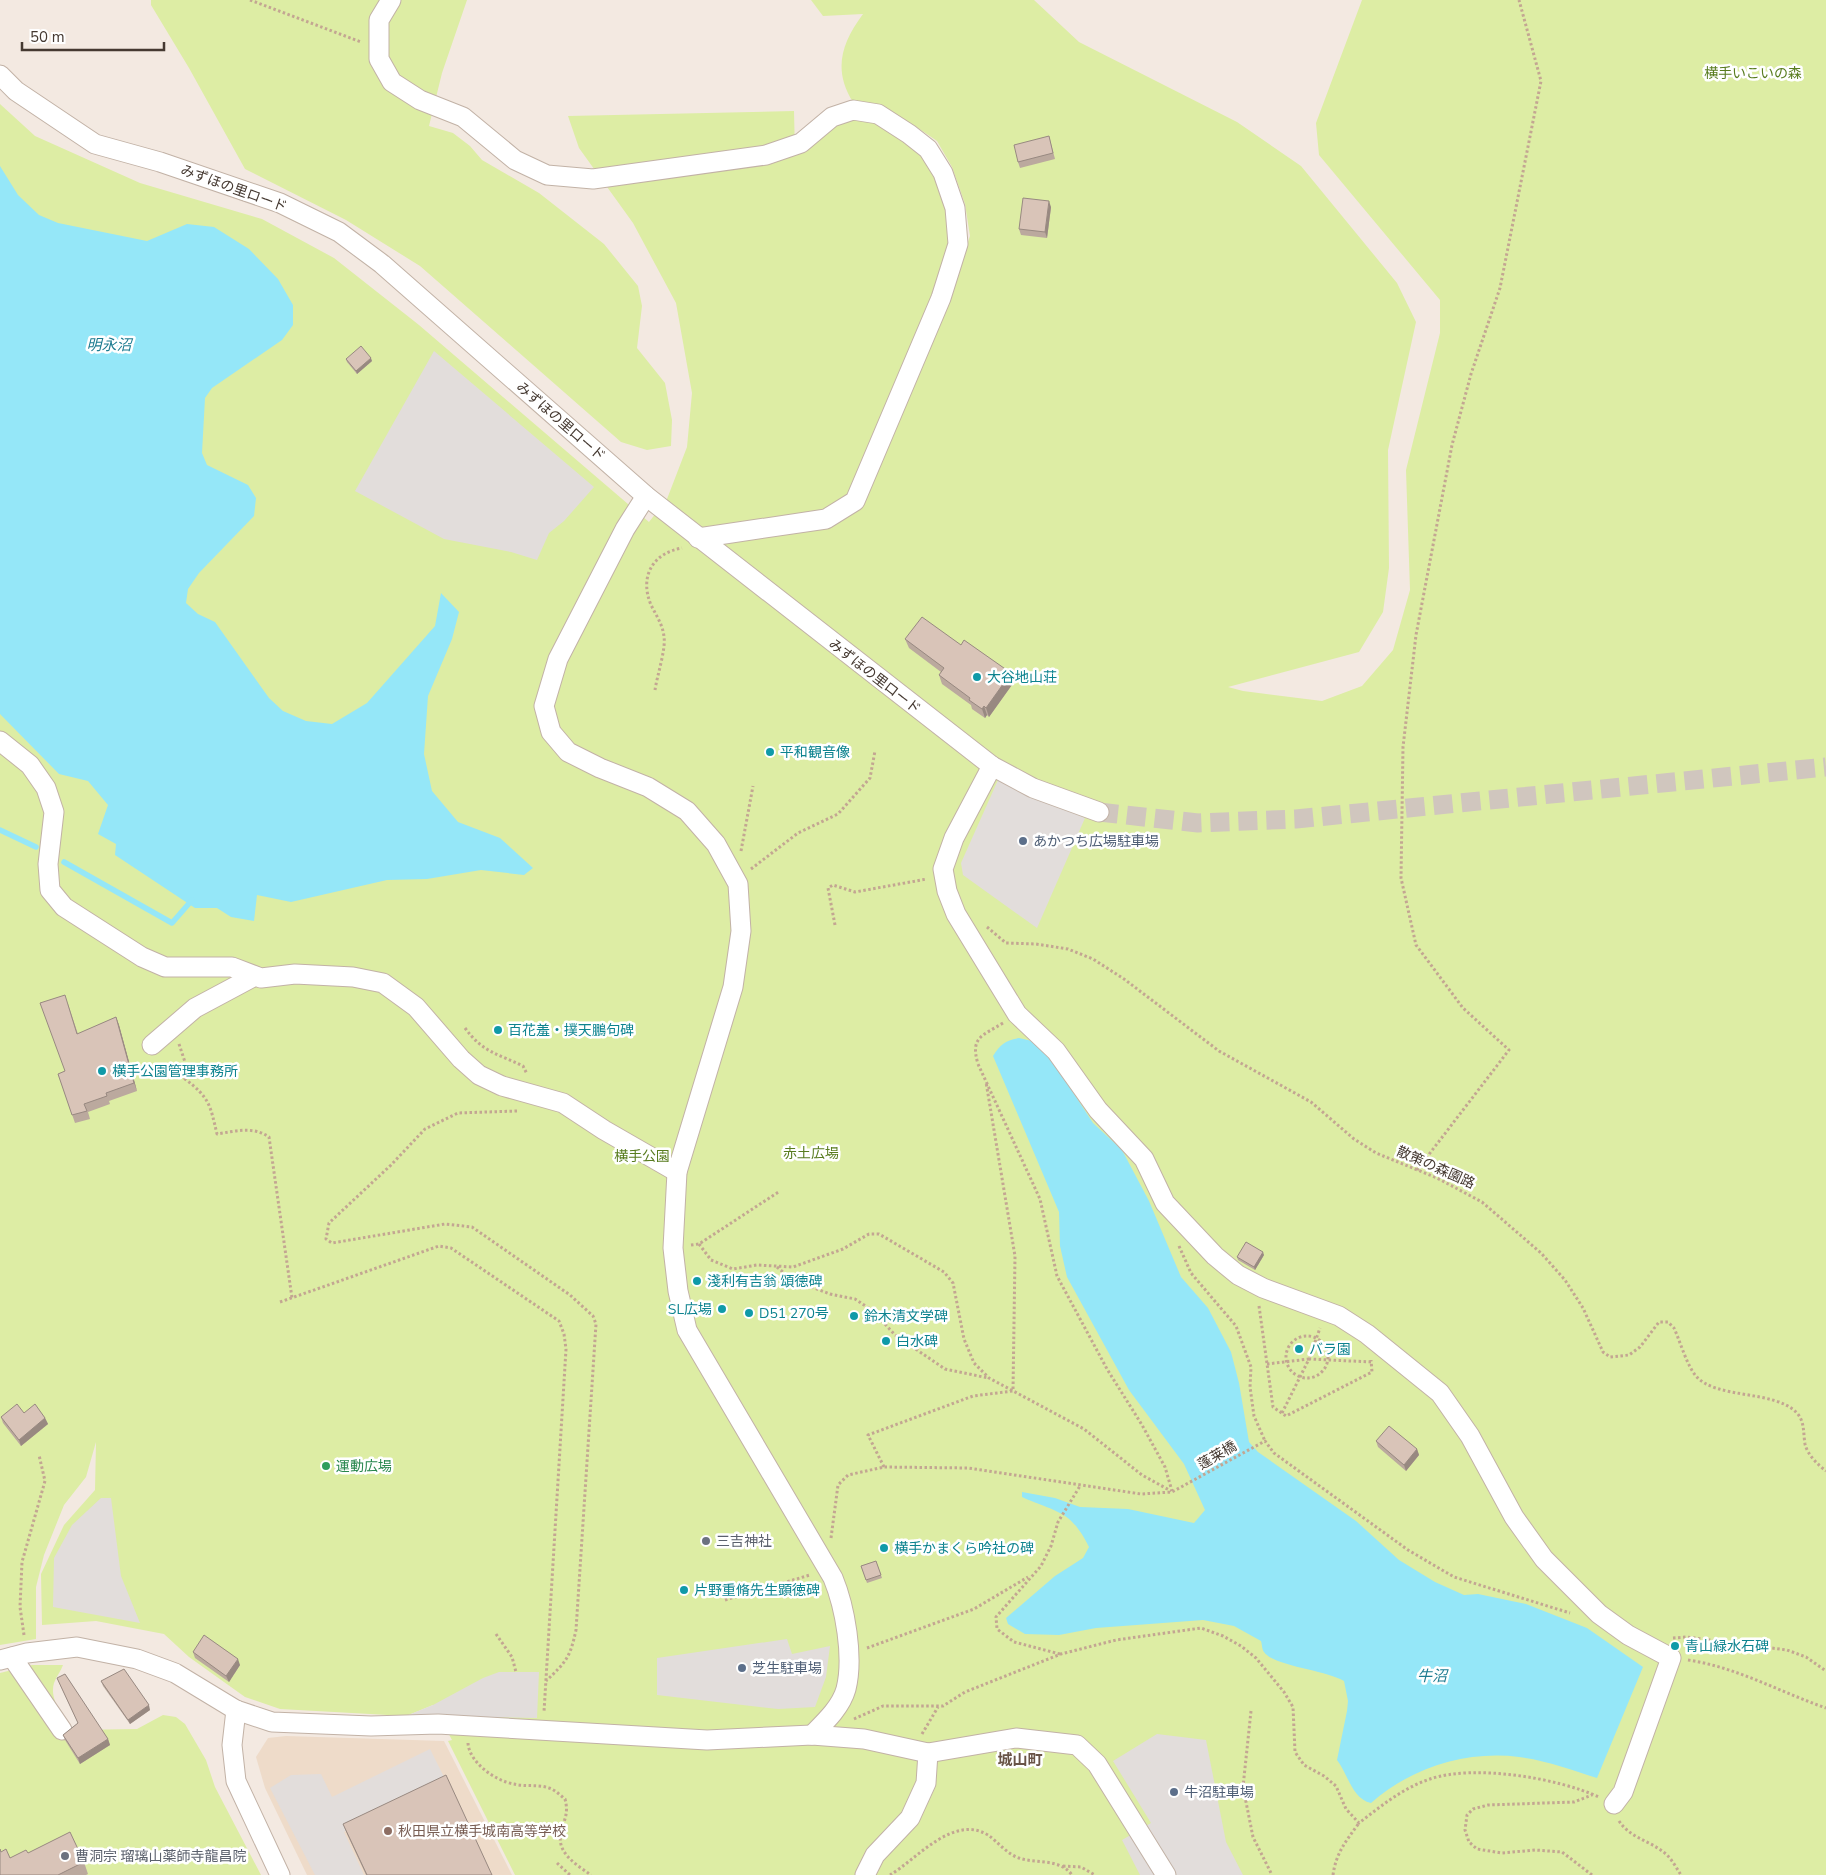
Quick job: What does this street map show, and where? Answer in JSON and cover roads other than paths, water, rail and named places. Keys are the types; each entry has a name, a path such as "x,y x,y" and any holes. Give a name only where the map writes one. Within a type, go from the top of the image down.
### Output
{"street":[{"path":"391,0 379,20 379,59 392,82 420,100 464,118 515,160 547,175 593,179 766,155 801,143 832,117 853,110 878,114 910,134 928,149 943,173 956,208 958,244 941,298 855,501 826,519 698,538"},
{"name":"みずほの里ロード","path":"0,75 16,91 95,144 233,186 280,203 339,232 382,264 646,496 992,766 1033,788 1099,812"},
{"path":"646,496 625,529 558,659 544,706 551,732 568,752 600,768 648,787 688,811 716,844 738,884 741,930 733,987 677,1172 673,1248 678,1291 688,1330 823,1562 840,1596 849,1654 846,1689 832,1714 812,1735"},
{"path":"0,741 30,765 46,788 54,812 48,864 50,890 64,907 142,957 165,967 232,966 261,978 295,974 354,977 383,983 416,1007 461,1059 480,1076 502,1086 563,1103 604,1130 677,1172"},
{"path":"992,766 954,838 944,869 944,875 947,891 956,914 1018,1014 1056,1050 1098,1110 1144,1159 1165,1203 1215,1256 1238,1275 1263,1288 1339,1316 1367,1334 1440,1393 1470,1436 1514,1517 1544,1559 1599,1614 1671,1658 1623,1792 1614,1804"},
{"path":"152,1045 195,1008 255,976"},
{"path":"62,1730 13,1657 77,1646 136,1659 175,1673 236,1710 272,1722 371,1726 543,1728 706,1740 812,1735 864,1739 921,1752 1016,1738 1077,1745 1097,1764 1166,1875"},
{"path":"236,1710 232,1745 236,1782 280,1875"},
{"path":"865,1875 875,1855 910,1818 926,1783 921,1752"}],"water":[{"name":"明永沼","path":"0,166 18,195 39,215 58,223 147,241 187,224 214,227 249,249 278,279 293,305 293,325 282,340 212,388 205,398 202,453 207,465 248,485 256,498 254,516 199,573 188,589 186,603 198,614 215,622 269,698 283,711 306,721 332,724 367,703 435,626 441,593 459,612 452,639 428,696 424,754 432,791 458,822 500,838 533,868 524,875 481,870 427,879 387,880 291,902 257,895 254,921 231,917 217,908 195,908 115,855 116,844 98,834 108,805 88,781 59,774 0,714"},
{"name":"牛沼","path":"1019,1038 1032,1041 1054,1063 1093,1123 1122,1150 1149,1201 1181,1277 1208,1308 1231,1352 1239,1383 1249,1442 1258,1452 1356,1521 1399,1560 1435,1582 1464,1595 1478,1594 1526,1604 1587,1628 1643,1667 1597,1778 1529,1758 1479,1756 1440,1764 1421,1771 1403,1780 1371,1803 1359,1797 1337,1760 1348,1701 1344,1681 1269,1657 1263,1651 1261,1641 1234,1626 1203,1620 1096,1628 1059,1635 1025,1634 1008,1624 1006,1618 1055,1576 1083,1558 1089,1547 1069,1519 1054,1510 1022,1497 1022,1492 1055,1498 1080,1507 1128,1509 1194,1523 1205,1510 1184,1464 1129,1390 1067,1277 1060,1246 1059,1212 993,1056 1003,1044"}],"waterway":[{"path":"0,830 36,847"},
{"path":"64,862 172,923 192,900"}],"tunnel":[{"path":"1099,812 1198,823 1296,819 1826,767"}],"place":[{"name":"大谷地山荘","path":"977,677"},
{"name":"平和観音像","path":"770,752"},
{"name":"あかつち広場駐車場","path":"1023,841"},
{"name":"百花羞・撲天鵬句碑","path":"498,1030"},
{"name":"横手公園管理事務所","path":"102,1071"},
{"name":"淺利有吉翁 頌徳碑","path":"697,1281"},
{"name":"SL広場","path":"722,1309"},
{"name":"D51 270号","path":"749,1313"},
{"name":"鈴木清文学碑","path":"854,1316"},
{"name":"白水碑","path":"886,1341"},
{"name":"バラ園","path":"1299,1349"},
{"name":"運動広場","path":"326,1466"},
{"name":"三吉神社","path":"706,1541"},
{"name":"横手かまくら吟社の碑","path":"884,1548"},
{"name":"片野重脩先生顕徳碑","path":"684,1590"},
{"name":"青山緑水石碑","path":"1675,1646"},
{"name":"芝生駐車場","path":"742,1668"},
{"name":"牛沼駐車場","path":"1174,1792"},
{"name":"秋田県立横手城南高等学校","path":"388,1831"},
{"name":"曹洞宗 瑠璃山薬師寺龍昌院","path":"65,1856"}],"district":[{"name":"城山町","path":"1020,1760"}],"park label":[{"name":"横手いこいの森","path":"1753,73"},
{"name":"赤土広場","path":"811,1153"},
{"name":"横手公園","path":"642,1156"}]}
